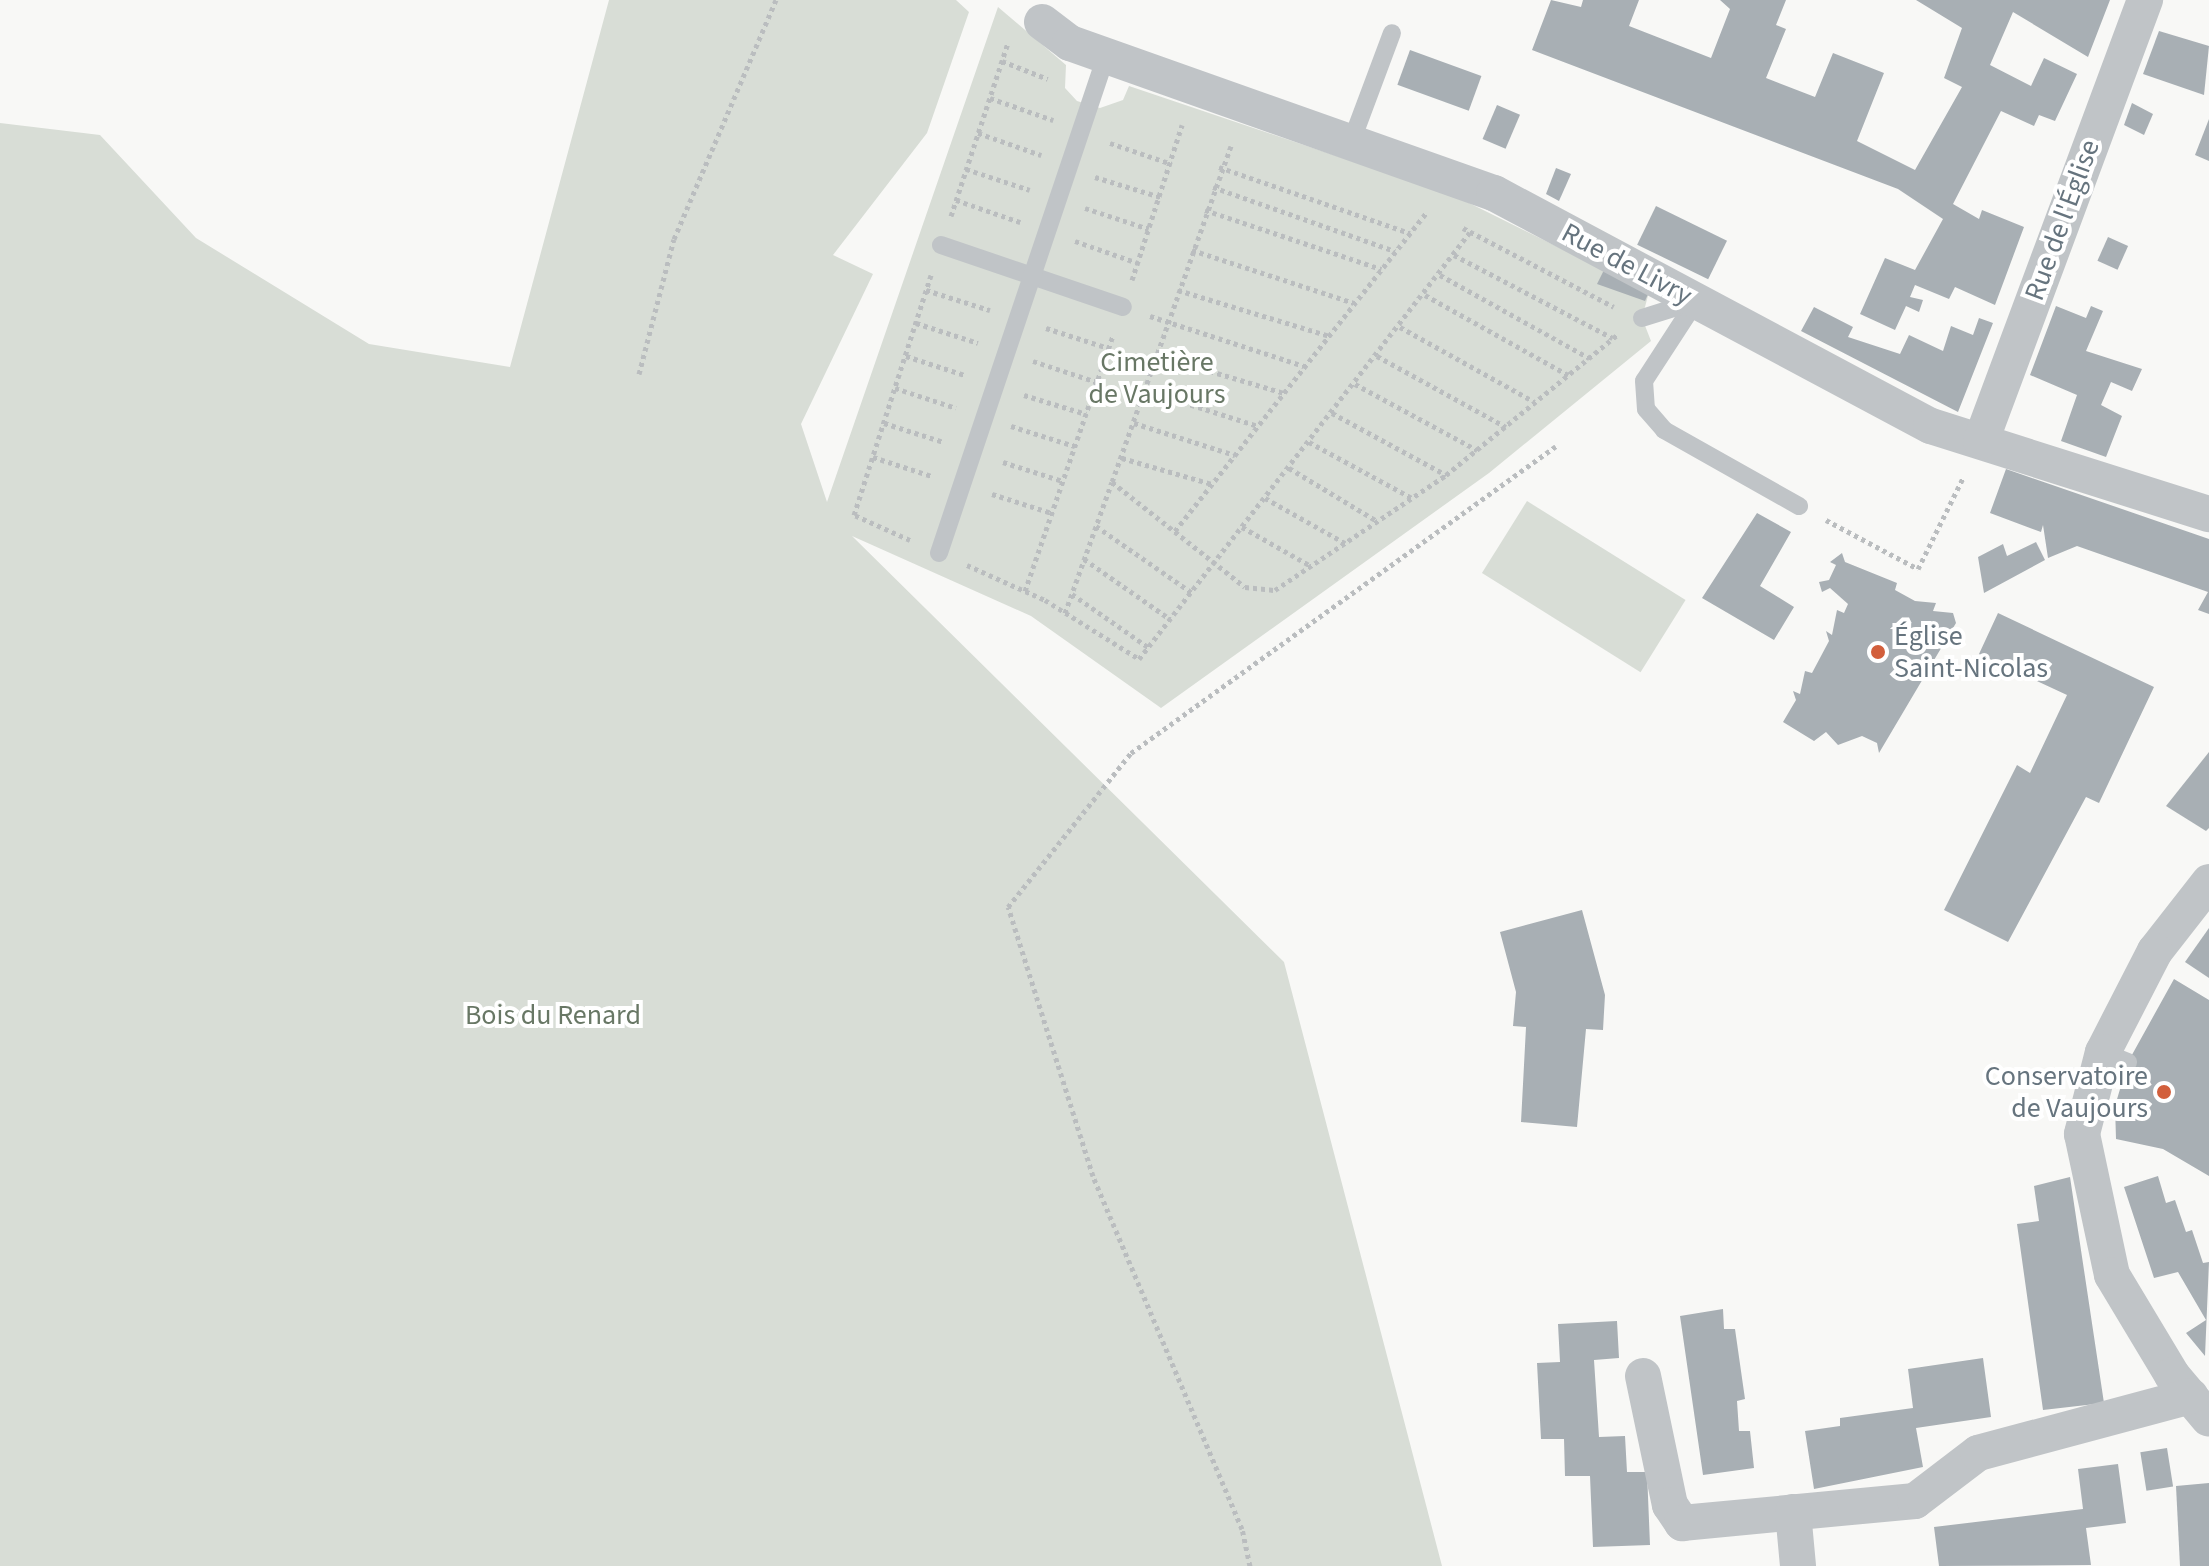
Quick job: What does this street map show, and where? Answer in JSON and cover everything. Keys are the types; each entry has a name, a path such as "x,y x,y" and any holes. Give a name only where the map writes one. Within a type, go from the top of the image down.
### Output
{"street":[{"name":"Rue de l'Église","path":"1981,441 2145,0"},
{"name":"Rue de Livry","path":"1028,26 1494,193 1931,426 2209,514"},
{"path":"1643,1376 1670,1505 1682,1523 1915,1501 1978,1453 2199,1408 2112,1275 2094,1206 2082,1134 2116,1057 2155,951 2209,882"},
{"path":"1793,1512 1798,1566"}],"lane":[{"path":"1352,140 1392,33"},
{"path":"939,553 1106,56"},
{"path":"941,245 1123,307"},
{"path":"1634,319 1696,301"},
{"path":"1696,301 1644,381 1646,409 1664,430 1799,506"}],"path":[{"path":"639,374 674,239 776,0"},
{"path":"1028,26 1002,61 854,515 1025,591 1065,613 1134,661 1400,327 1470,232"},
{"path":"1002,61 1059,84 1086,115"},
{"path":"1025,591 1185,126 1171,121"},
{"path":"1065,613 1122,458 1227,145 1241,150"},
{"path":"1219,167 1410,233"},
{"path":"1213,187 1395,251"},
{"path":"1412,208 1435,215"},
{"path":"1205,210 1381,269"},
{"path":"1175,531 1426,213"},
{"path":"1457,225 1620,313"},
{"path":"1192,250 1354,303"},
{"path":"1454,255 1613,338"},
{"path":"1440,275 1589,358"},
{"path":"1178,290 1329,336"},
{"path":"1425,295 1568,375"},
{"path":"1123,307 1305,367"},
{"path":"1112,482 1214,562 1263,592 1311,566 1446,475 1634,319"},
{"path":"1400,327 1535,402"},
{"path":"1156,355 1284,393"},
{"path":"1377,356 1506,427"},
{"path":"1355,384 1477,450"},
{"path":"1145,390 1258,426"},
{"path":"1332,413 1446,475"},
{"path":"1134,423 1235,455"},
{"path":"1799,506 1918,569 1981,441"},
{"path":"1309,442 1412,498"},
{"path":"1250,1566 1242,1529 1093,1176 1008,907 1131,753 1556,446"},
{"path":"1122,458 1212,484"},
{"path":"1289,468 1377,521"},
{"path":"1265,498 1345,543"},
{"path":"1096,526 1191,592"},
{"path":"1242,527 1311,566"},
{"path":"1084,559 1170,619"},
{"path":"1072,594 1148,647"}],"green space":[{"name":"Bois du Renard","path":"609,0 956,0 969,12 927,133 833,255 873,274 801,424 827,502 998,7 1066,65 1065,88 1077,101 1100,108 1123,100 1129,86 1455,196 1649,292 1642,318 1651,341 1489,473 1161,708 1031,616 852,536 1284,962 1442,1566 0,1566 0,123 100,135 196,238 369,344 510,367"},
{"path":"1527,501 1686,600 1641,672 1482,573"}],"building":[{"path":"1551,0 1581,7 1583,0 1639,0 1629,26 1711,58 1730,9 1720,0 1786,0 1776,25 1786,29 1766,78 1815,97 1833,53 1884,73 1857,141 1915,170 1962,87 1944,78 1962,28 1916,0 2110,0 2088,57 2013,12 1990,65 2031,86 2044,58 2077,74 2055,121 2039,115 2034,126 2001,111 1953,204 1979,219 1982,210 2024,227 1995,305 1955,287 1949,299 1915,285 1910,297 1923,300 1919,312 1906,306 1895,330 1860,314 1885,258 1915,270 1943,219 1898,189 1532,50"},
{"path":"2159,31 2209,46 2204,95 2143,74"},
{"path":"1410,50 1481,76 1469,111 1397,85"},
{"path":"2132,103 2153,114 2144,135 2124,125"},
{"path":"1497,105 1520,115 1506,149 1483,139"},
{"path":"2209,119 2209,161 2195,155"},
{"path":"1556,168 1571,174 1559,201 1546,194"},
{"path":"1656,206 1727,241 1708,279 1637,245"},
{"path":"2108,237 2128,246 2118,270 2097,261"},
{"path":"1605,268 1649,292 1645,301 1597,284"},
{"path":"2056,306 2086,318 2091,306 2103,311 2086,351 2142,369 2132,391 2111,382 2101,405 2122,416 2106,457 2061,441 2077,395 2030,375"},
{"path":"1814,307 1853,327 1848,337 1900,354 1909,335 1943,351 1951,326 1973,335 1979,318 1993,323 1958,412 1801,331"},
{"path":"2006,469 2209,539 2209,614 2198,610 2208,592 2077,546 2048,558 2043,525 2041,532 1990,513"},
{"path":"1757,513 1791,532 1760,586 1794,607 1774,640 1702,598"},
{"path":"2036,542 2045,560 1984,593 1978,557 2003,544 2007,556"},
{"name":"Église Saint-Nicolas","path":"1842,553 1845,562 1897,583 1895,590 1915,601 1936,603 1933,611 1953,613 1956,623 1879,753 1877,743 1862,736 1838,745 1826,732 1814,741 1783,722 1796,700 1793,691 1800,694 1805,671 1812,673 1829,641 1826,631 1832,635 1837,610 1844,613 1848,604 1830,588 1822,592 1819,582 1829,580 1836,565 1830,562"},
{"path":"1998,613 2154,687 2099,803 2086,797 2008,942 1944,910 2017,765 2030,773 2067,695 1979,654"},
{"path":"2209,752 2209,828 2206,831 2166,806"},
{"path":"1582,910 1605,995 1603,1030 1586,1029 1577,1127 1521,1122 1526,1027 1513,1026 1516,992 1500,932"},
{"path":"2209,928 2209,978 2185,962"},
{"name":"Conservatoire de Vaujours","path":"2174,979 2209,1000 2209,1176 2163,1149 2116,1139 2115,1106 2128,1062"},
{"path":"2158,1176 2166,1203 2175,1200 2186,1232 2192,1230 2203,1263 2209,1262 2205,1356 2186,1333 2206,1320 2178,1272 2154,1278 2124,1187"},
{"path":"2070,1177 2104,1403 2043,1410 2017,1224 2039,1221 2034,1186"},
{"path":"1723,1309 1724,1329 1735,1329 1745,1399 1737,1401 1739,1431 1750,1431 1754,1468 1703,1475 1680,1316"},
{"path":"1617,1321 1619,1358 1594,1360 1599,1437 1625,1436 1627,1472 1647,1472 1650,1545 1593,1547 1590,1476 1565,1476 1564,1439 1541,1439 1537,1363 1560,1362 1558,1324"},
{"path":"1983,1358 1991,1417 1916,1428 1923,1467 1814,1489 1805,1431 1840,1426 1840,1418 1913,1408 1908,1369"},
{"path":"2167,1448 2173,1487 2146,1491 2140,1452"},
{"path":"2118,1464 2126,1523 2086,1528 2091,1565 1939,1566 1934,1527 2083,1509 2078,1469"},
{"path":"2209,1483 2209,1566 2180,1566 2176,1486"}],"place":[{"name":"Église Saint-Nicolas","path":"1878,652"},
{"name":"Conservatoire de Vaujours","path":"2164,1092"}],"park label":[{"name":"Cimetière de Vaujours","path":"1157,378"}]}
